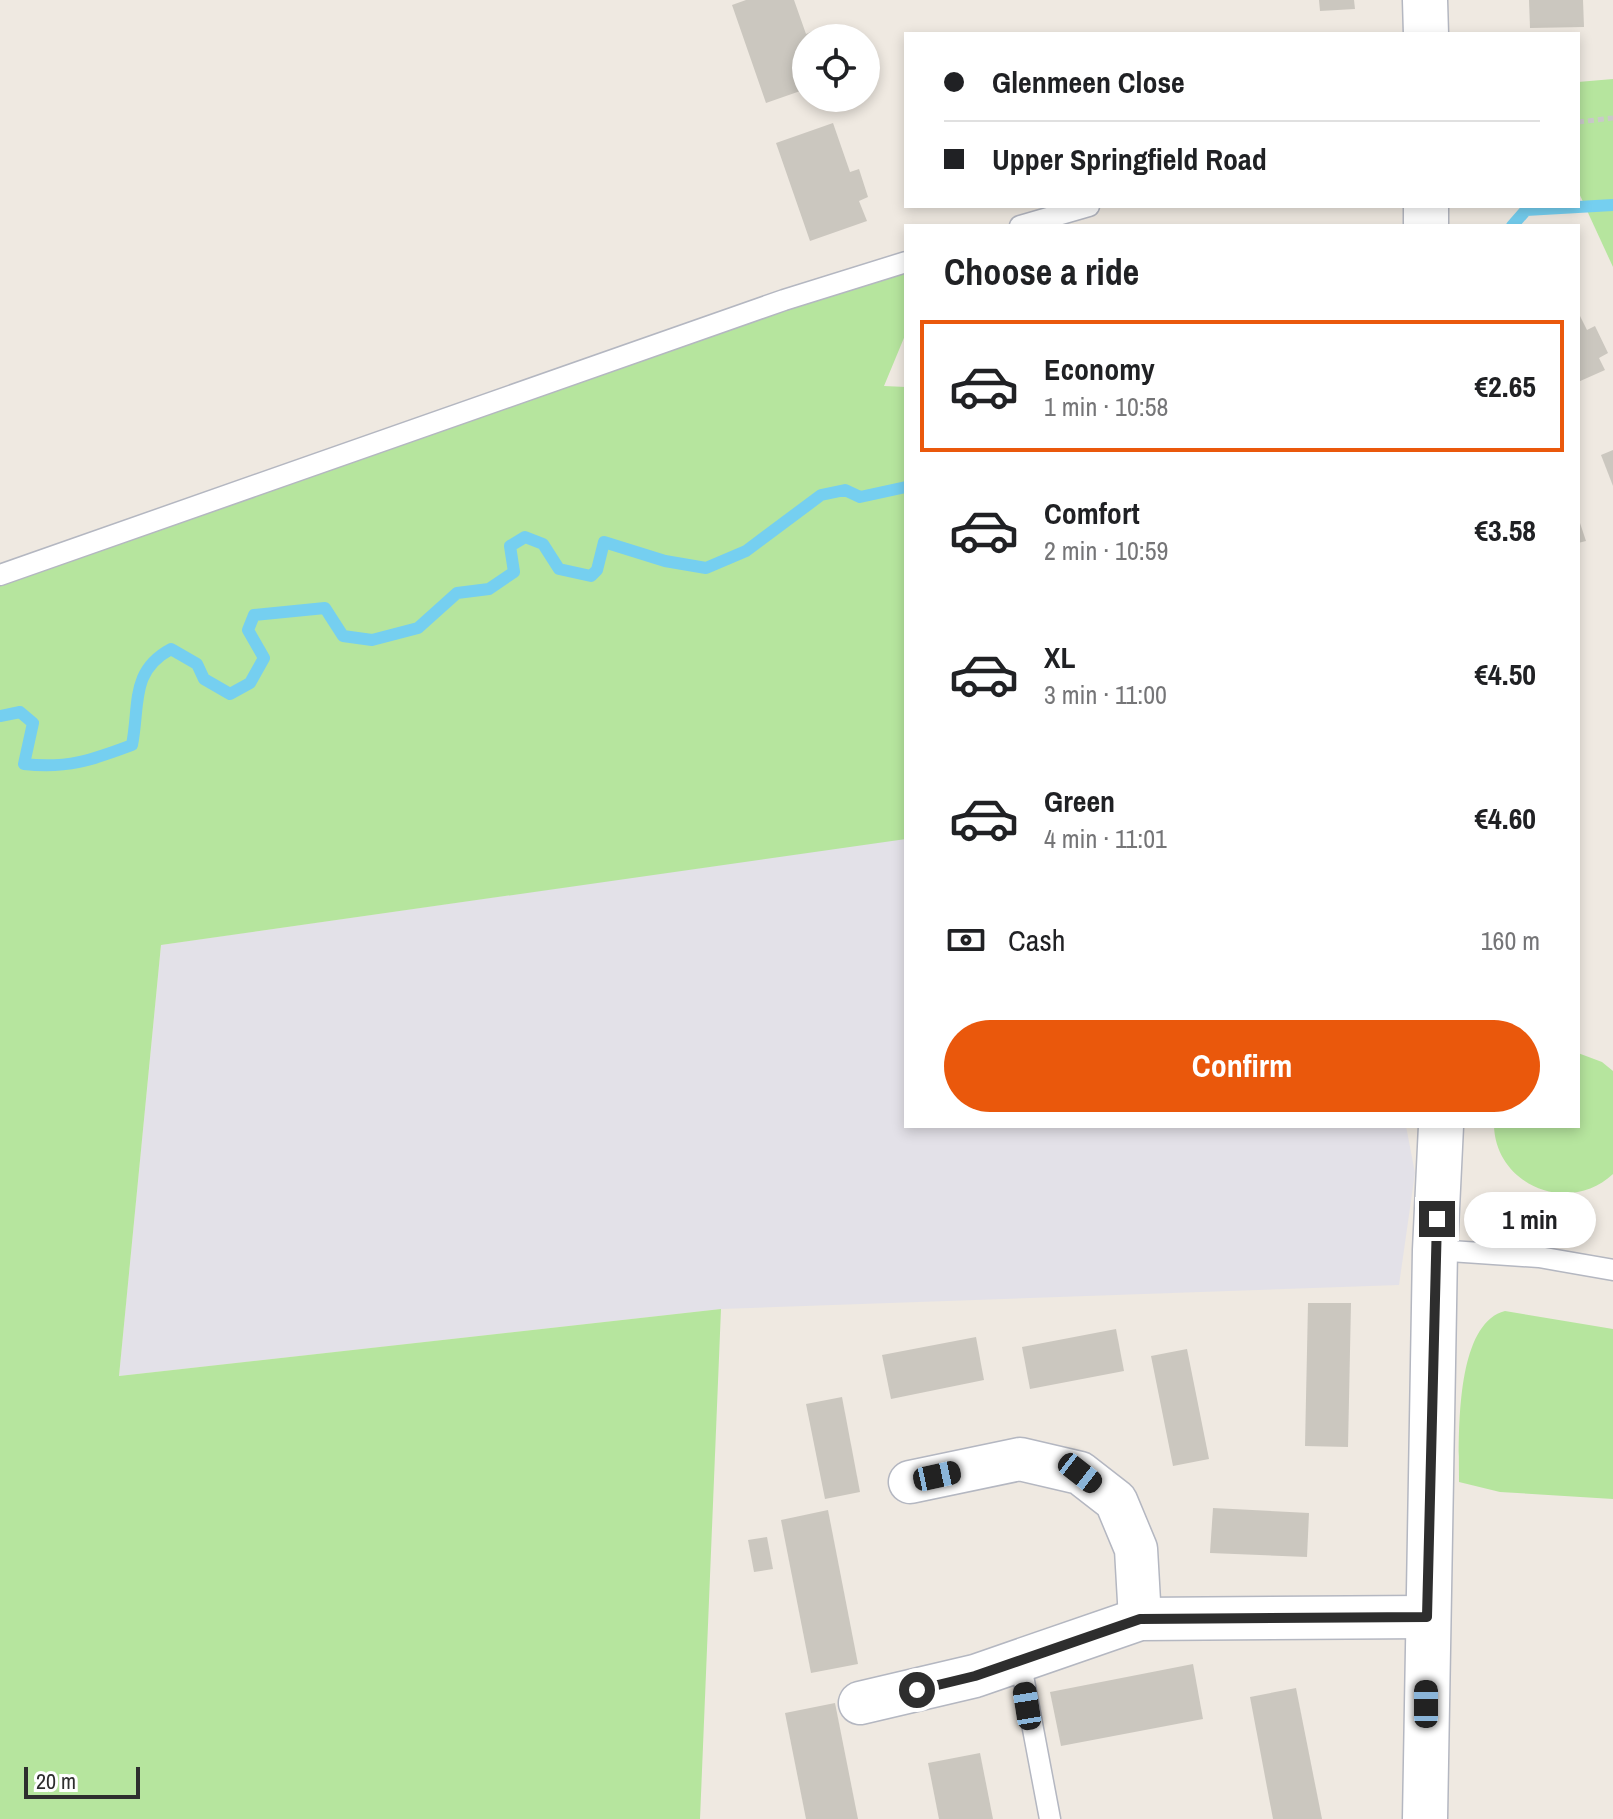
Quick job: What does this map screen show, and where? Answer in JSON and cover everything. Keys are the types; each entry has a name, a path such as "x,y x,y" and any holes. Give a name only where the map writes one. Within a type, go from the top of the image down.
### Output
{"main road":[{"path":"1425,0 1426,32"},
{"path":"1425,1819 1435,1250 1441,1128"}],"street":[{"path":"910,1482 1020,1459 1080,1473 1116,1501 1136,1549 1140,1619"},
{"path":"860,1703 975,1676 1140,1619 1427,1617"}],"lane":[{"path":"1027,224 1082,208"},
{"path":"0,575 784,300 904,263"},
{"path":"1435,1250 1539,1257 1613,1270"},
{"path":"1020,1660 1050,1819"}],"path":[{"path":"1580,122 1613,118"}],"shaded area":[{"path":"904,838 904,1128 1406,1128 1415,1173 1399,1285 721,1309 119,1376 161,945"}],"green space":[{"path":"1613,79 1613,267 1580,195 1580,82"},
{"path":"904,264 904,338 884,386 904,387 904,839 161,945 119,1376 721,1309 700,1819 0,1819 0,575"},
{"path":"1580,1054 1602,1062 1613,1071 1613,1174 1596,1186 1577,1192 1557,1193 1538,1188 1507,1165 1498,1147 1494,1128 1580,1128"},
{"path":"1505,1311 1613,1329 1613,1499 1500,1492 1459,1482 1460,1413 1468,1360 1476,1337 1488,1320"}],"building":[{"path":"746,0 794,0 802,24 792,24 792,94 766,103 732,5"},
{"path":"1319,0 1354,0 1355,9 1320,11"},
{"path":"1529,0 1583,0 1584,27 1530,28"},
{"path":"833,123 850,172 859,169 868,197 859,201 867,221 810,241 776,143"},
{"path":"1580,316 1587,330 1595,326 1608,353 1599,358 1605,370 1580,381"},
{"path":"1613,450 1613,486 1601,455"},
{"path":"1580,523 1586,541 1580,542"},
{"path":"1308,1303 1351,1303 1348,1447 1305,1446"},
{"path":"1116,1329 1124,1371 1030,1389 1022,1347"},
{"path":"976,1337 984,1380 891,1399 882,1355"},
{"path":"1187,1349 1209,1459 1173,1466 1151,1356"},
{"path":"842,1397 860,1492 825,1499 806,1404"},
{"path":"1213,1508 1309,1513 1307,1557 1210,1553"},
{"path":"828,1510 858,1664 811,1673 781,1520"},
{"path":"767,1537 773,1569 754,1572 748,1540"},
{"path":"1193,1664 1203,1719 1061,1746 1050,1692"},
{"path":"1296,1688 1322,1819 1273,1819 1250,1697"},
{"path":"835,1703 858,1819 806,1819 785,1713"},
{"path":"980,1753 993,1819 939,1819 928,1763"}],"waterway":[{"path":"1580,207 1613,205"},
{"path":"1514,224 1526,210 1561,208"},
{"path":"0,716 20,712 33,723 24,764 67,764 92,759 132,745 143,678 158,658 171,649 197,664 204,679 230,694 250,683 264,658 248,630 254,615 325,608 343,636 372,640 418,628 457,593 489,589 514,572 510,546 525,537 543,544 559,569 591,576 597,570 604,542 665,561 706,568 746,551 821,495 845,490 860,497 904,487"}],"route":[{"path":"917,1690 975,1676 1140,1619 1427,1617 1437,1219"}]}
